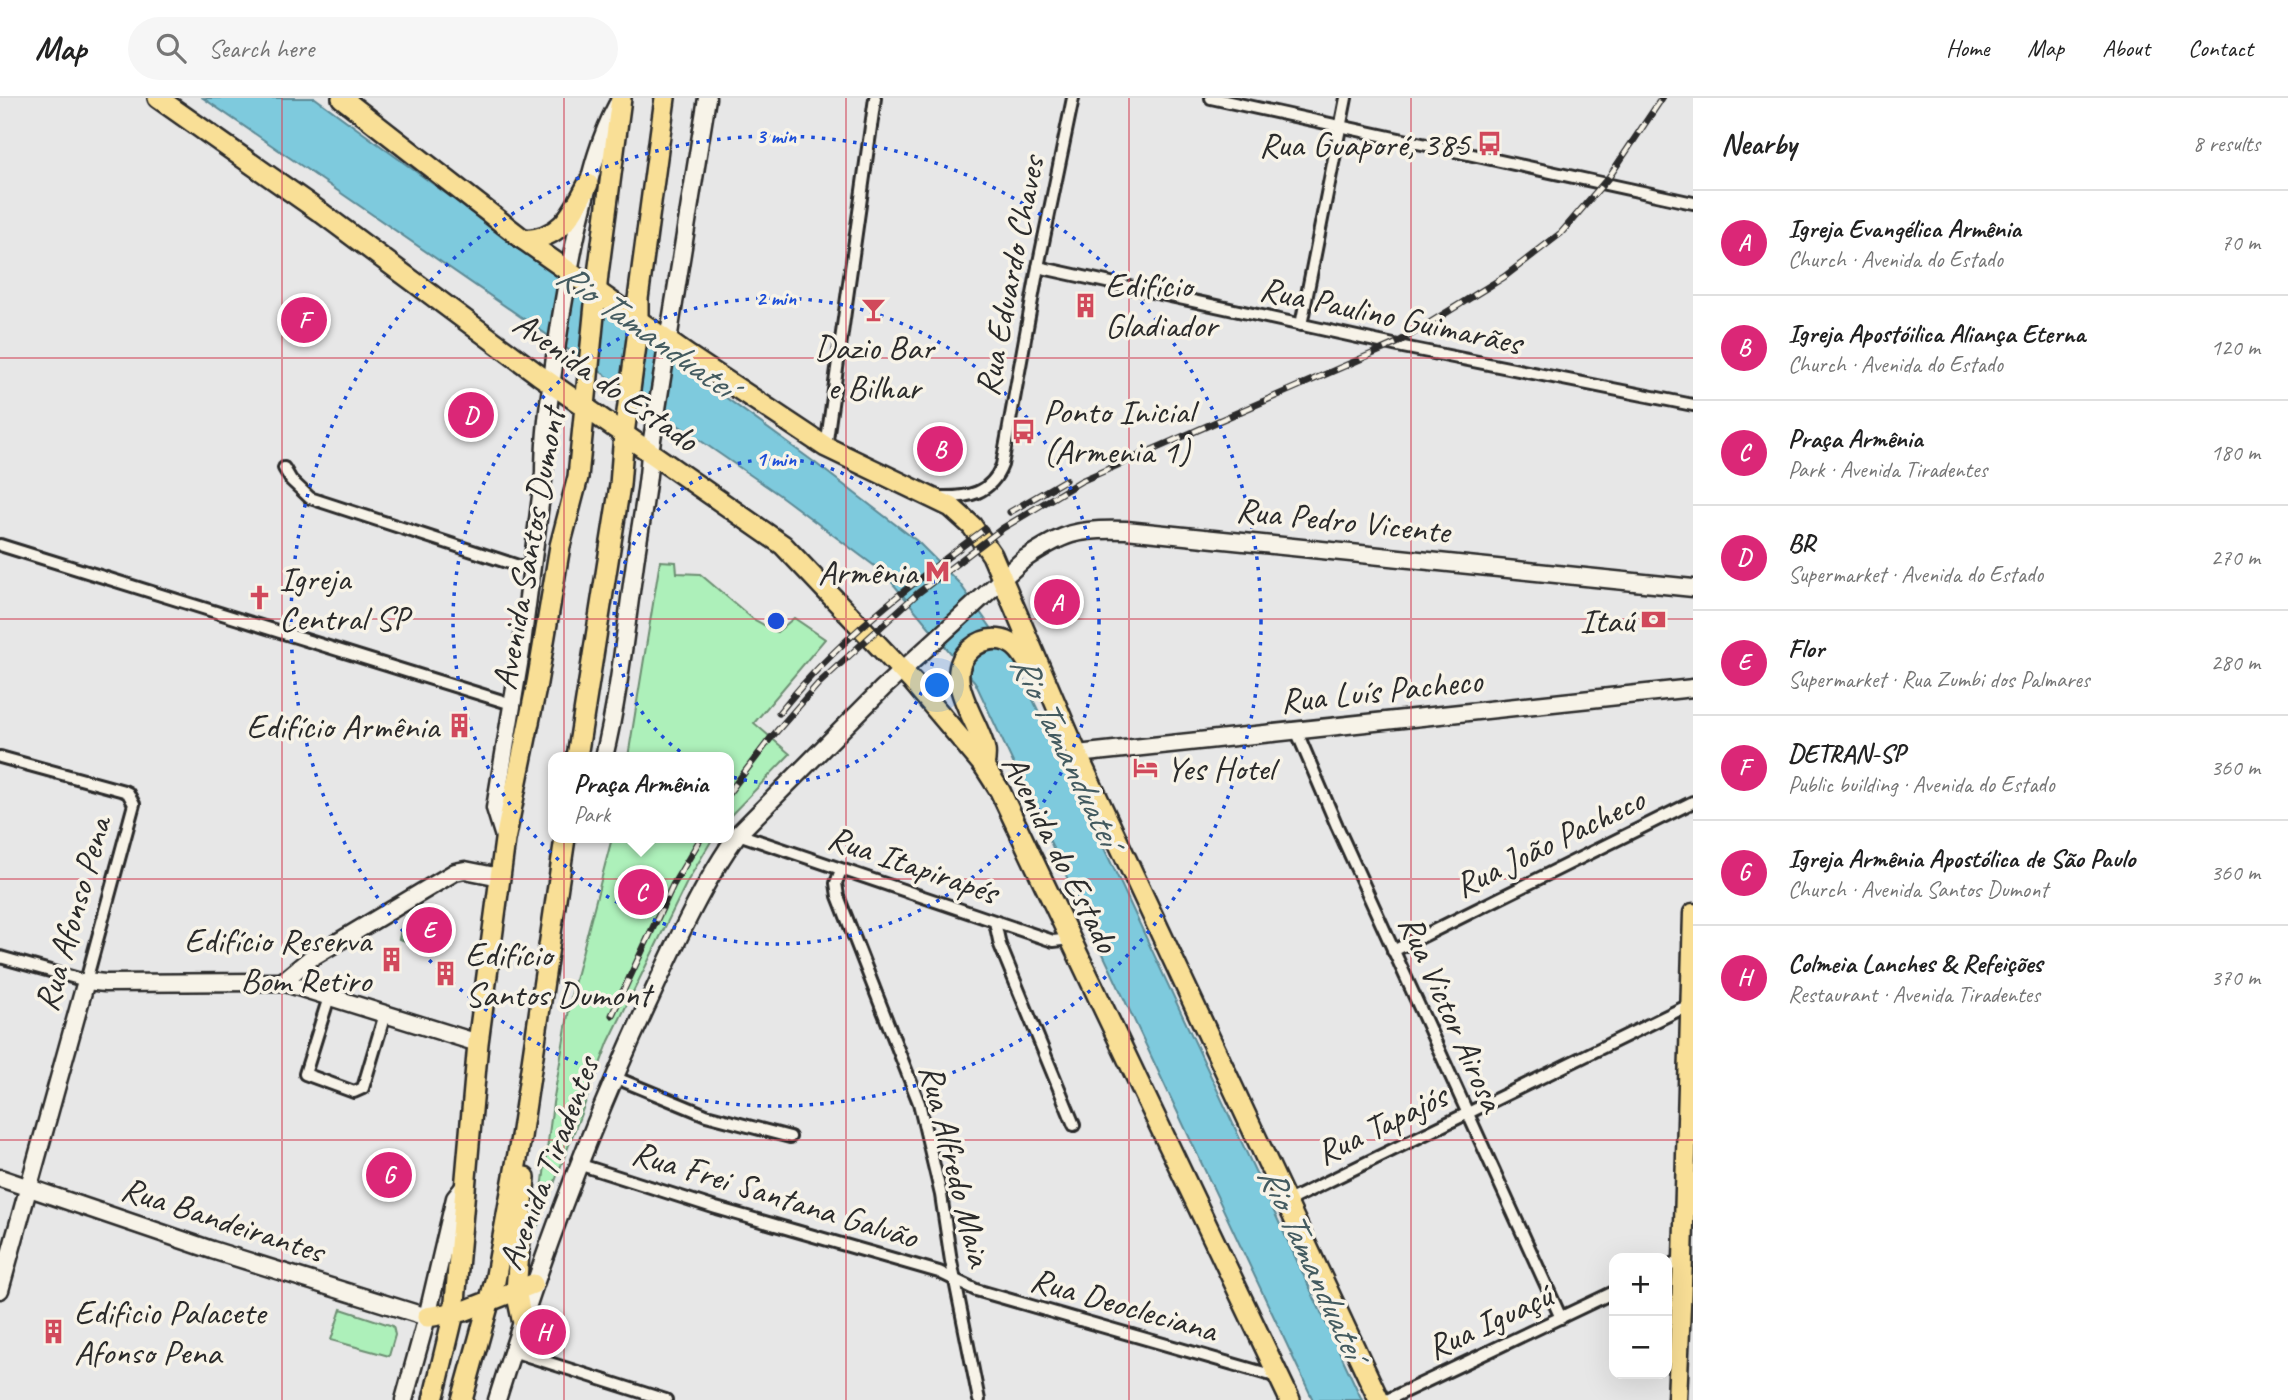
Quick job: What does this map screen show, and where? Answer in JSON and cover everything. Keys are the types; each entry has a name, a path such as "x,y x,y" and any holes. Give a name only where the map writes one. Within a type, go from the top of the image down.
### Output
{"highway":[{"name":"Avenida do Estado","path":"158,98 333,222 551,383 783,545 913,682 985,766 1000,790 1290,1400"},
{"name":"Avenida do Estado","path":"341,98 567,275 668,347 826,447 932,496 961,514 972,526 992,555 1077,754 1379,1400"},
{"path":"578,752 620,485 638,326 638,299 664,98"},
{"name":"Avenida Santos Dumont","path":"454,1313 478,1042 505,840 537,683 559,546 578,477 596,295 621,99"},
{"path":"524,240 545,237 562,227 588,184"},
{"path":"985,766 986,751 960,688 958,674 962,659 975,646 985,641 1007,641 1021,651 1039,681 1046,685"},
{"path":"490,1302 521,1137 564,843"},
{"path":"521,1137 527,1157 522,1319"},
{"path":"427,1317 454,1313 524,1288"},
{"name":"Avenida Tiradentes","path":"462,1400 490,1302"},
{"path":"433,1400 454,1313"}],"main road":[{"path":"605,752 648,490 650,452 707,98"},
{"name":"Avenida Santos Dumont","path":"505,840 495,808 521,652 544,473 544,447 554,357 567,275 588,184 604,130 621,99"},
{"name":"Rua Pedro Vicente","path":"1002,580 1023,560 1059,537 1073,532 1099,529 1693,588"},
{"name":"Avenida Tiradentes","path":"734,839 901,671 1002,580"},
{"name":"Rua Luís Pacheco","path":"1077,754 1693,688"},
{"name":"Avenida Tiradentes","path":"524,1288 614,1077 663,971 731,843"},
{"path":"282,982 311,958 455,872 465,870 500,877"},
{"path":"1677,1400 1693,913"},
{"path":"86,981 105,984 282,982 478,1042"},
{"name":"Rua Afonso Pena","path":"0,1290 86,981"},
{"name":"Rua Bandeirantes","path":"0,1178 212,1250 427,1317"},
{"name":"Avenida Santos Dumont","path":"427,1317 456,1198 467,1183"},
{"path":"404,1400 427,1317"},
{"name":"Avenida Tiradentes","path":"497,1400 522,1319"}],"street":[{"path":"826,447 875,98"},
{"name":"Rua Eduardo Chaves","path":"932,496 953,498 981,492 998,477 1073,98"},
{"path":"1211,98 1693,203"},
{"path":"1301,325 1346,98"},
{"name":"Rua Paulino Guimarães","path":"1038,267 1301,325 1693,405"},
{"path":"284,468 291,480 310,498 531,570"},
{"path":"0,545 512,704"},
{"name":"Rua Victor Airosa","path":"1296,730 1393,951 1561,1318"},
{"name":"Rua Afonso Pena","path":"0,757 124,790 132,798 134,809 86,981"},
{"name":"Rua João Pacheco","path":"1393,951 1693,802"},
{"name":"Rua Itapirapés","path":"738,834 1053,941 1071,939"},
{"name":"Rua Alfredo Maia","path":"841,870 836,883 838,896 919,1103 941,1195 979,1400"},
{"path":"995,922 1000,944 1074,1125"},
{"path":"0,957 86,981"},
{"path":"329,997 305,1074 354,1092 363,1088 385,1014"},
{"name":"Rua Tapajós","path":"1286,1202 1689,1005"},
{"path":"614,1077 706,1115 790,1137"},
{"name":"Rua Frei Santana Galvão","path":"578,1164 716,1208 940,1272 955,1279"},
{"path":"1672,1264 1683,1259"},
{"name":"Rua Deocleciana","path":"955,1279 976,1290 1279,1378"},
{"name":"Rua Iguaçú","path":"1387,1400 1609,1294"},
{"path":"512,1351 666,1400"}],"green space":[{"path":"660,561 676,562 677,573 700,574 753,619 777,632 794,618 825,639 754,723 790,754 734,812 734,752 629,752"},
{"path":"611,843 710,843 687,882 609,1041 537,1228 553,1103 572,992"},
{"path":"402,926 433,934 429,948 399,939"},
{"path":"341,1309 393,1326 395,1335 389,1356 331,1340"}],"water":[{"name":"Rio Tamanduateí","path":"203,98 315,98 814,462 917,541 960,584 1014,660 1362,1400 1313,1400 975,682 884,573 778,494"}],"railway":[{"path":"734,786 770,739 818,684 918,593 1003,528 1081,481 1397,343 1504,277 1561,233 1609,177 1662,98"},
{"path":"1010,512 1065,480"},
{"path":"779,713 850,638 902,592 985,529"},
{"path":"612,1015 673,885 698,843"}],"place":[{"name":"Rua Guaporé, 385","path":"1490,144"},
{"name":"Edifício Gladiador","path":"1085,305"},
{"name":"Dazio Bar e Bilhar","path":"874,309"},
{"name":"DETRAN-SP","path":"304,320"},
{"name":"BR","path":"471,415"},
{"name":"Ponto Inicial (Armenia 1)","path":"1023,431"},
{"name":"Igreja Apostóilica Aliança Eterna","path":"940,449"},
{"name":"Armênia","path":"937,572"},
{"name":"Igreja Central SP","path":"259,598"},
{"name":"Igreja Evangélica Armênia","path":"1057,602"},
{"name":"Itaú","path":"1654,620"},
{"name":"Edifício Armênia","path":"459,726"},
{"name":"Yes Hotel","path":"1146,768"},
{"name":"Praça Armênia","path":"641,892"},
{"name":"Flor","path":"429,930"},
{"name":"Edifício Reserva Bom Retiro","path":"391,960"},
{"name":"Edifício Santos Dumont","path":"445,974"},
{"name":"Igreja Armênia Apostólica de São Paulo","path":"389,1175"},
{"name":"Edificio Palacete Afonso Pena","path":"54,1332"},
{"name":"Colmeia Lanches & Refeições","path":"543,1332"}]}
